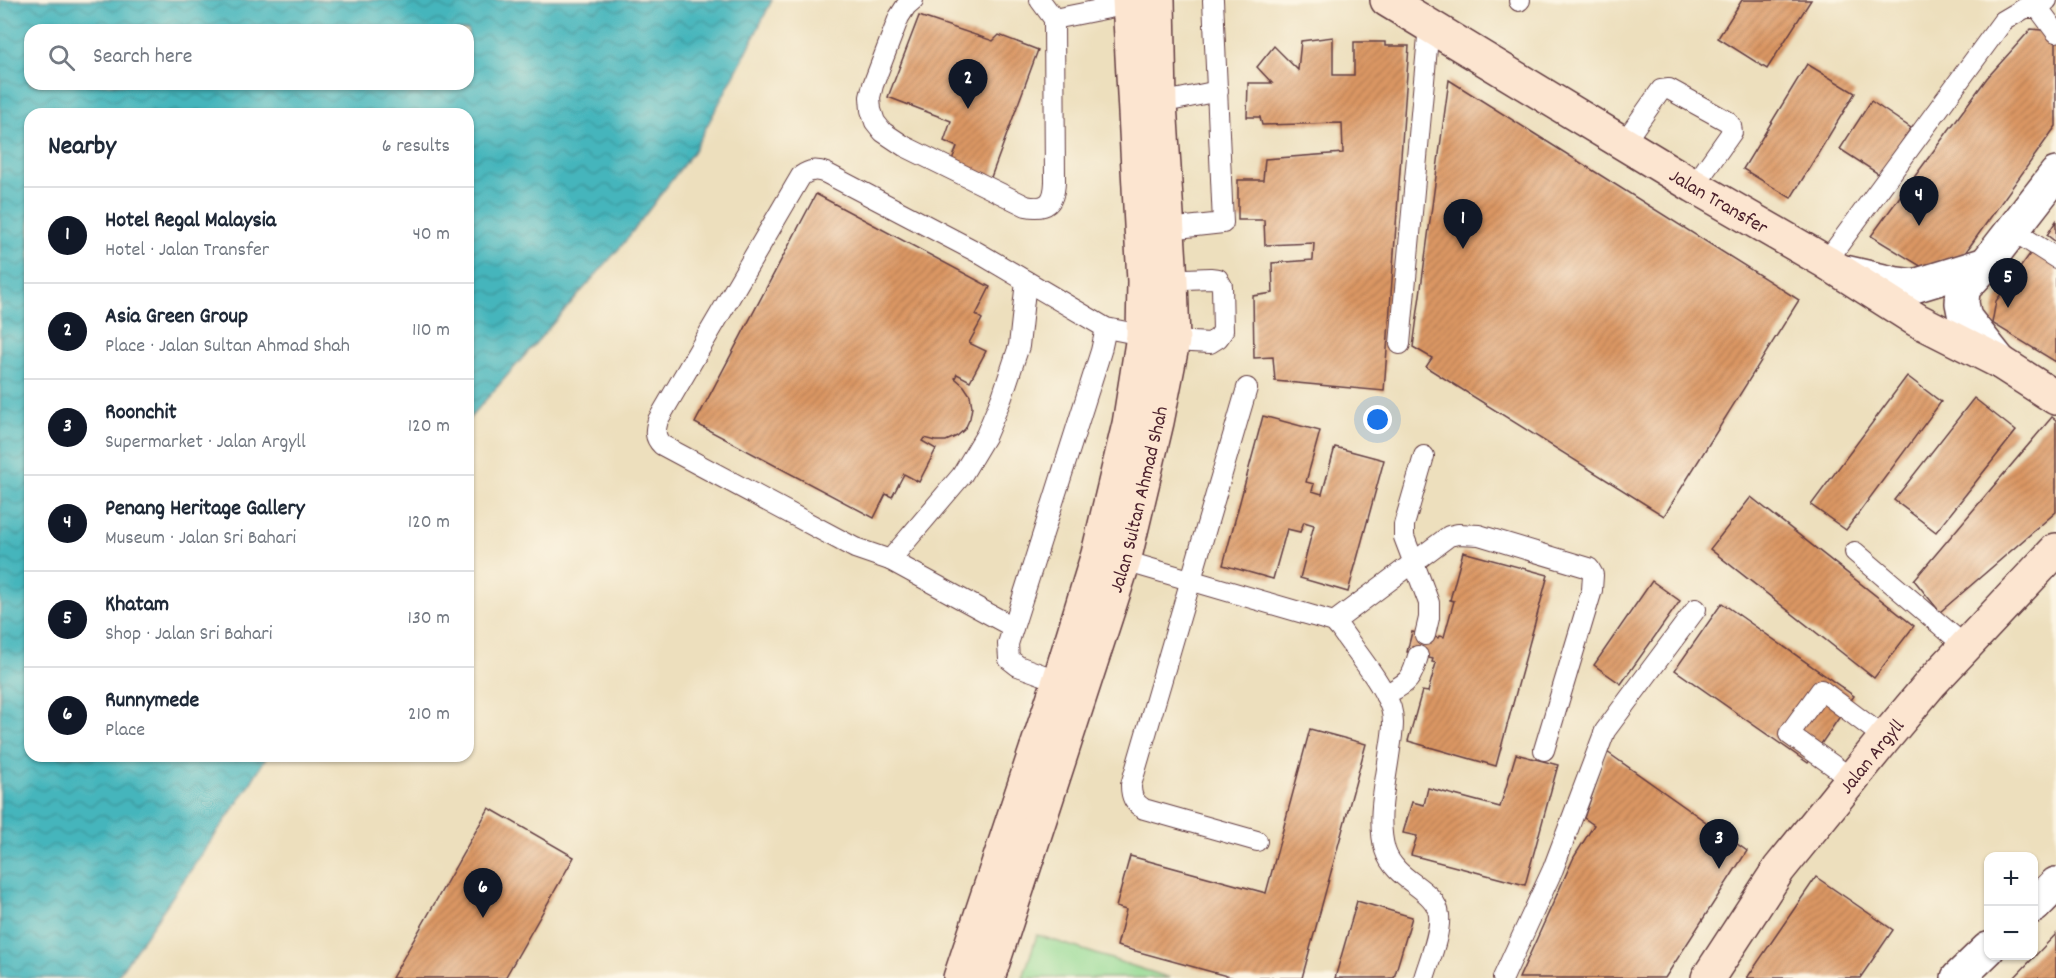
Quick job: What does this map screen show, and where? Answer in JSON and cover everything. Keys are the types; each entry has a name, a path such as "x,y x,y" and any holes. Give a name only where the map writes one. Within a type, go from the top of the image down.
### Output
{"main road":[{"name":"Jalan Transfer","path":"1387,0 1623,144 1834,267 1917,320 2000,363 2056,398"},
{"name":"Jalan Sultan Ahmad Shah","path":"988,978 1071,685 1111,557 1129,424 1158,338 1158,281 1139,1"},
{"name":"Jalan Argyll","path":"1708,978 1779,869 1885,738 1931,682 2056,550"},
{"name":"Jalan Sultan Ahmad Shah","path":"960,978 1071,685"}],"street":[{"path":"2000,363 1965,318 1962,303 1963,289 1986,264 2056,174"},
{"path":"1834,267 1897,284 1914,285 1986,264"},
{"path":"2038,902 2056,884"},
{"path":"1958,978 1984,954"}],"lane":[{"path":"913,0 899,17 873,85 870,97 875,122 883,132 904,146 1026,206 1037,208 1046,205 1054,195 1054,19 1040,0"},
{"path":"1155,231 1223,223 1214,0"},
{"path":"1054,19 1139,1"},
{"path":"1834,267 2003,21 2025,8 2043,4 2056,32"},
{"path":"1400,344 1429,26"},
{"path":"1623,144 1661,90 1669,89 1727,121 1732,132 1694,186"},
{"path":"1147,106 1218,91"},
{"path":"1013,627 890,560 855,548 662,445 657,440 655,431 658,420 801,176 809,171 818,170 826,173 977,252 1106,327 1158,338 1210,343 1218,338 1223,331 1222,286 1218,279 1158,281"},
{"path":"2012,230 2056,258"},
{"path":"890,560 962,475 986,435 1019,346 1026,281"},
{"path":"1071,685 1018,666 1009,659 1008,644 1106,327"},
{"path":"1247,388 1131,785 1131,795 1136,804 1144,809 1257,841"},
{"path":"1424,456 1404,525 1404,537 1429,603 1429,618 1425,634"},
{"path":"1334,622 1449,536 1468,533 1590,568 1593,575 1592,590 1544,750"},
{"path":"1855,552 1965,646"},
{"path":"1111,557 1334,622 1385,695 1391,709 1393,728 1382,815 1382,835 1392,864 1401,876 1427,894 1436,904 1439,916 1438,928 1425,978"},
{"path":"1503,978 1553,869 1605,731 1696,609"},
{"path":"1385,695 1408,681 1413,674 1418,656"},
{"path":"1852,779 1789,734 1821,690 1885,738"}],"green space":[{"path":"1037,935 1170,978 1023,978"}],"water":[{"path":"0,0 772,0 693,152 623,244 474,413 474,108 24,108 24,762 263,762 116,978 0,978"}],"building":[{"path":"1742,0 1811,0 1767,69 1718,38"},
{"path":"919,16 993,41 999,35 1038,50 990,180 950,165 957,147 944,141 951,121 888,97"},
{"path":"2031,29 2051,31 2056,38 2056,126 1965,253 1922,267 1871,236 1987,78"},
{"path":"1333,37 1333,75 1354,75 1354,42 1385,42 1385,46 1409,46 1384,391 1275,381 1273,357 1254,358 1253,296 1273,293 1272,263 1313,260 1314,243 1265,245 1264,220 1238,220 1238,180 1263,180 1265,159 1343,153 1342,123 1262,125 1260,117 1247,117 1248,83 1272,83 1257,67 1274,46 1298,70 1301,41"},
{"path":"1807,64 1855,93 1791,198 1743,169"},
{"path":"1449,80 1799,300 1664,516 1426,367 1432,358 1413,347"},
{"path":"1871,101 1911,128 1880,175 1840,149"},
{"path":"816,194 990,287 976,315 982,319 969,343 986,351 970,381 957,374 955,378 970,395 972,407 965,429 946,441 924,438 922,441 936,449 919,482 904,474 892,497 886,494 874,518 695,423"},
{"path":"2056,221 2056,242 2047,235"},
{"path":"2035,247 2056,264 2056,362 1992,323 1996,301"},
{"path":"1907,376 1941,402 1846,530 1811,505"},
{"path":"1974,398 2016,431 1936,532 1894,500"},
{"path":"1263,416 1320,431 1306,482 1314,484 1312,491 1322,494 1335,447 1384,460 1348,592 1300,578 1314,525 1304,522 1300,532 1287,529 1273,579 1223,565"},
{"path":"2052,417 2056,420 2056,512 1940,612 1914,580"},
{"path":"1751,497 1914,626 1874,678 1710,549"},
{"path":"1463,552 1548,575 1496,766 1408,741 1422,691 1428,692 1436,663 1432,662 1433,659 1407,652 1412,632 1438,638 1439,636 1444,637 1454,601 1450,600"},
{"path":"1652,581 1680,601 1621,684 1594,665"},
{"path":"1722,603 1854,696 1808,763 1675,670"},
{"path":"1310,729 1366,744 1302,978 1234,978 1117,946 1126,910 1116,907 1130,856 1266,893"},
{"path":"1607,752 1747,851 1665,978 1519,978 1574,857 1594,825 1584,818"},
{"path":"1516,754 1558,765 1525,885 1411,855 1417,836 1403,833 1412,802 1424,805 1428,788 1500,807"},
{"path":"489,808 574,857 505,978 392,978"},
{"path":"1816,877 1893,930 1860,978 1747,978"},
{"path":"1357,901 1412,917 1394,978 1335,978"},
{"path":"2056,934 2056,978 2014,978 2031,960 2038,960 2038,953"}],"place":[{"name":"Asia Green Group","path":"968,109"},
{"name":"Penang Heritage Gallery","path":"1919,226"},
{"name":"Hotel Regal Malaysia","path":"1463,249"},
{"name":"Khatam","path":"2008,308"},
{"name":"Roonchit","path":"1719,869"},
{"name":"Runnymede","path":"483,918"}]}
